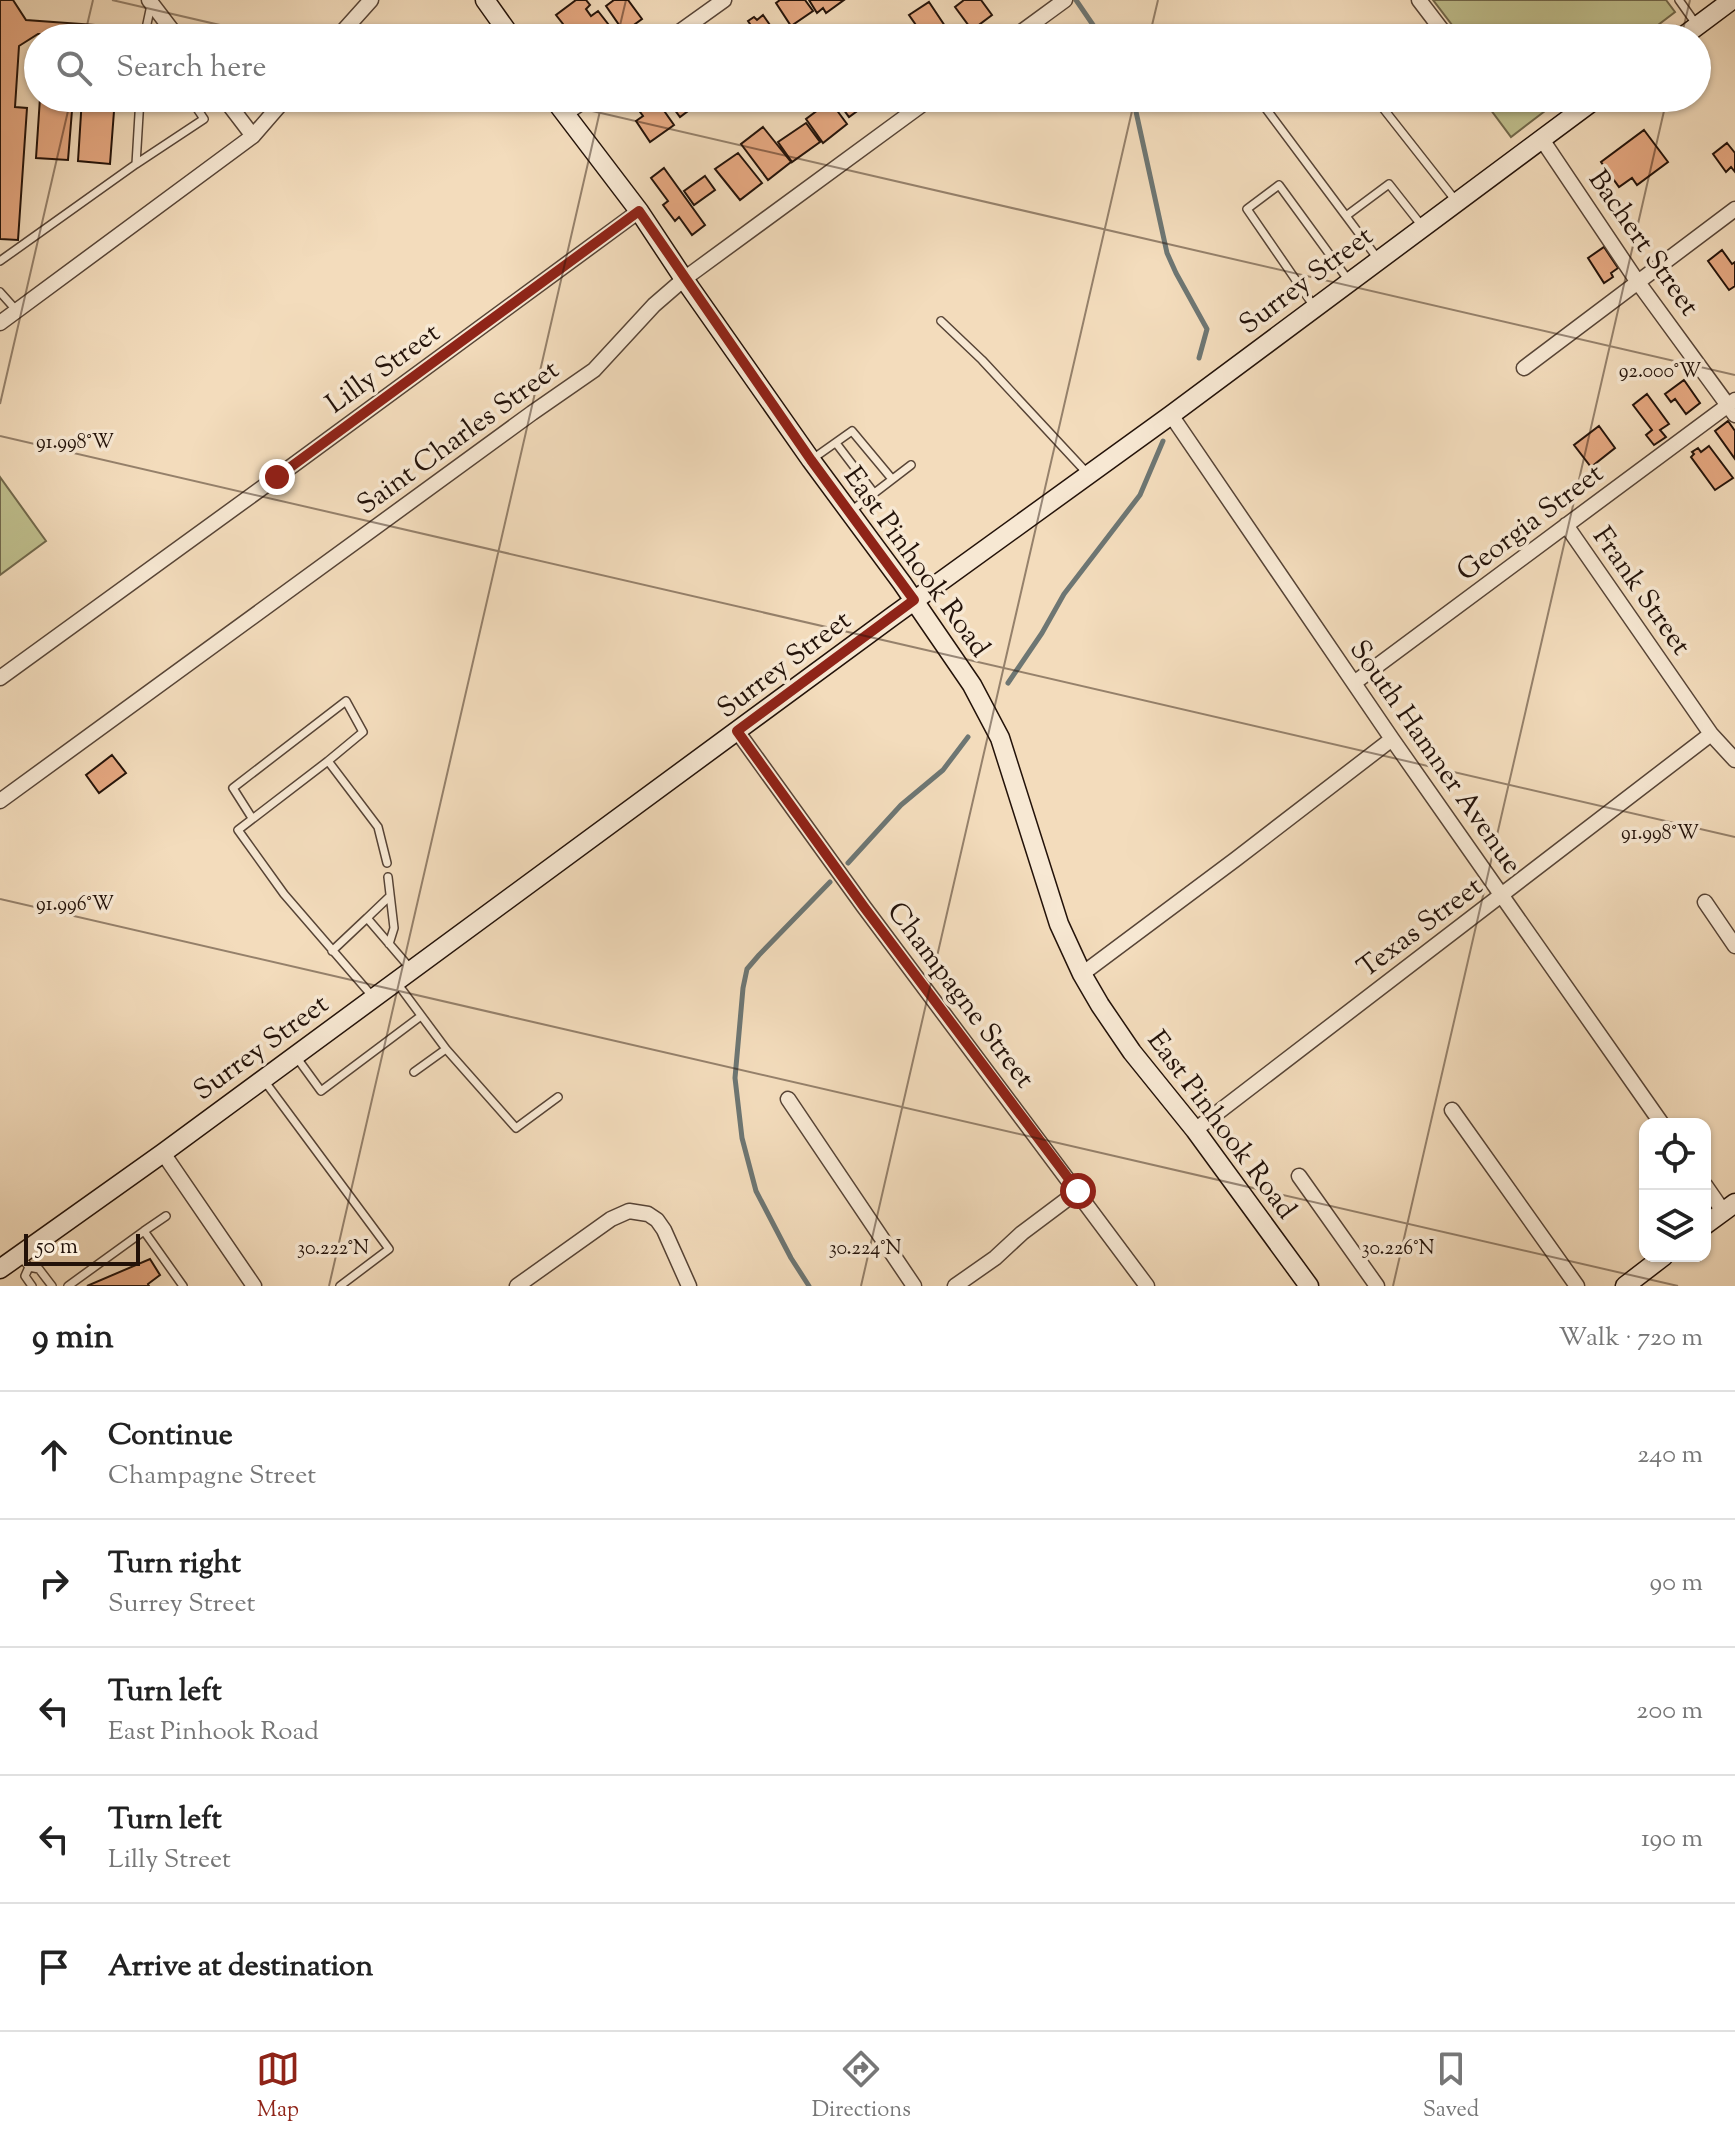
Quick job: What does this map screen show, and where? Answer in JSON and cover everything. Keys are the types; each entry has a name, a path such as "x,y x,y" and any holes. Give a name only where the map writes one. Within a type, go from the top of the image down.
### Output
{"street":[{"path":"350,24 371,0"},
{"path":"485,0 502,24"},
{"path":"691,24 724,0"},
{"path":"1032,24 1065,0"},
{"path":"1419,0 1437,24"},
{"path":"1701,24 1732,0"},
{"path":"150,1 167,24"},
{"path":"235,112 253,136"},
{"path":"0,323 253,136 274,112"},
{"name":"Saint Charles Street","path":"0,801 594,370 654,305 684,279 912,112"},
{"name":"Surrey Street","path":"0,1269 24,1261 262,1078 1171,415 1577,112"},
{"name":"East Pinhook Road","path":"565,114 639,211 972,685 1000,738 1059,924 1082,974 1132,1052 1195,1130 1309,1286"},
{"name":"Bachert Street","path":"1541,138 1637,281 1733,407"},
{"path":"1524,368 1735,209"},
{"name":"Lilly Street","path":"0,678 639,211"},
{"name":"Georgia Street","path":"1354,683 1566,525 1733,407"},
{"name":"South Hamner Avenue","path":"1171,415 1392,739 1658,1118"},
{"name":"Frank Street","path":"1566,525 1711,734 1735,760"},
{"name":"Champagne Street","path":"737,731 864,907 1147,1286"},
{"name":"Texas Street","path":"1195,1130 1711,734"},
{"path":"1082,974 1392,739"},
{"path":"1705,902 1735,946"},
{"path":"788,1099 914,1286"},
{"path":"1452,1110 1577,1286"},
{"path":"163,1153 254,1286"},
{"path":"1299,1176 1377,1286"},
{"path":"1710,1190 1729,1207 1711,1220"},
{"path":"955,1286 1078,1191"},
{"path":"517,1286 611,1219 629,1211 648,1214 657,1220 689,1286"},
{"path":"1625,1286 1656,1262"}],"lane":[{"path":"1679,0 1697,24"},
{"path":"147,24 150,1"},
{"path":"136,164 139,112"},
{"path":"0,261 204,119 199,112"},
{"path":"1268,112 1378,260"},
{"path":"1386,112 1456,201"},
{"path":"1346,216 1389,184 1422,226"},
{"path":"1315,307 1247,209 1279,185 1349,281"},
{"path":"0,292 17,311"},
{"path":"941,321 982,360 1088,475"},
{"path":"811,460 852,431 892,479"},
{"path":"836,443 874,493"},
{"path":"849,512 911,465"},
{"path":"252,818 233,788 346,701 363,732 238,830 284,894 373,997"},
{"path":"328,761 378,827 387,863"},
{"path":"388,877 394,928 389,944"},
{"path":"332,951 390,896"},
{"path":"367,918 412,969"},
{"path":"395,981 446,1049 516,1128 558,1097"},
{"path":"294,1055 321,1091 421,1016"},
{"path":"414,1072 446,1049"},
{"path":"262,1078 389,1249 340,1286"},
{"path":"68,1286 166,1216"},
{"path":"144,1231 183,1286"},
{"path":"24,1261 25,1276 32,1286"},
{"path":"24,1261 39,1269 52,1286"}],"green space":[{"path":"1433,0 1666,0 1675,12 1659,24 1451,24"},
{"path":"1492,112 1544,112 1511,137"},
{"path":"0,477 46,541 0,575"}],"building":[{"path":"0,0 13,0 26,20 81,24 24,24 24,43 19,46 15,107 24,108 27,112 18,240 0,239"},
{"path":"576,0 586,0 590,5 586,9 591,16 598,11 608,24 563,24 556,15"},
{"path":"614,0 628,0 642,19 635,24 618,24 606,6"},
{"path":"780,0 805,0 813,11 790,24 776,3"},
{"path":"809,0 844,0 826,13 823,8 817,13"},
{"path":"964,0 981,0 992,15 980,24 968,24 955,7"},
{"path":"929,2 944,24 915,24 909,15"},
{"path":"763,15 769,24 750,24 748,21 754,17 757,20"},
{"path":"39,112 72,112 68,160 36,158"},
{"path":"81,112 114,112 110,164 78,161"},
{"path":"640,112 665,112 674,125 650,142 636,121 643,116"},
{"path":"815,112 838,112 847,124 823,143 806,119"},
{"path":"806,123 820,142 792,162 778,142"},
{"path":"763,127 791,162 768,180 741,144"},
{"path":"1644,130 1668,162 1637,185 1632,178 1619,187 1601,162"},
{"path":"1727,143 1735,153 1735,172 1731,167 1726,172 1713,154"},
{"path":"738,153 762,183 740,200 715,169"},
{"path":"664,168 705,225 692,235 679,217 675,221 663,205 668,201 651,178"},
{"path":"705,176 715,190 694,205 684,191"},
{"path":"1604,247 1618,268 1611,273 1613,277 1604,283 1588,258"},
{"path":"1722,250 1732,264 1735,262 1735,286 1729,290 1708,261"},
{"path":"1684,380 1700,403 1686,414 1675,399 1671,402 1665,394"},
{"path":"1647,394 1669,424 1660,430 1666,437 1654,445 1646,435 1652,430 1633,405"},
{"path":"1728,421 1735,431 1735,459 1715,431"},
{"path":"1599,426 1615,448 1591,467 1574,445"},
{"path":"1709,446 1733,478 1715,490 1691,457 1698,448 1701,452"},
{"path":"112,755 126,773 99,793 86,775"},
{"path":"150,1259 160,1275 149,1286 87,1286"}],"waterway":[{"path":"1076,0 1092,24"},
{"path":"1136,112 1167,253 1207,329 1199,358"},
{"path":"1008,683 1064,594 1140,495 1163,441"},
{"path":"848,863 901,805 943,770 968,737"},
{"path":"809,1286 756,1191 742,1138 735,1078 747,969 830,882"}],"route":[{"path":"277,477 639,211 811,460 914,600 737,731 864,907 1078,1191"}]}
